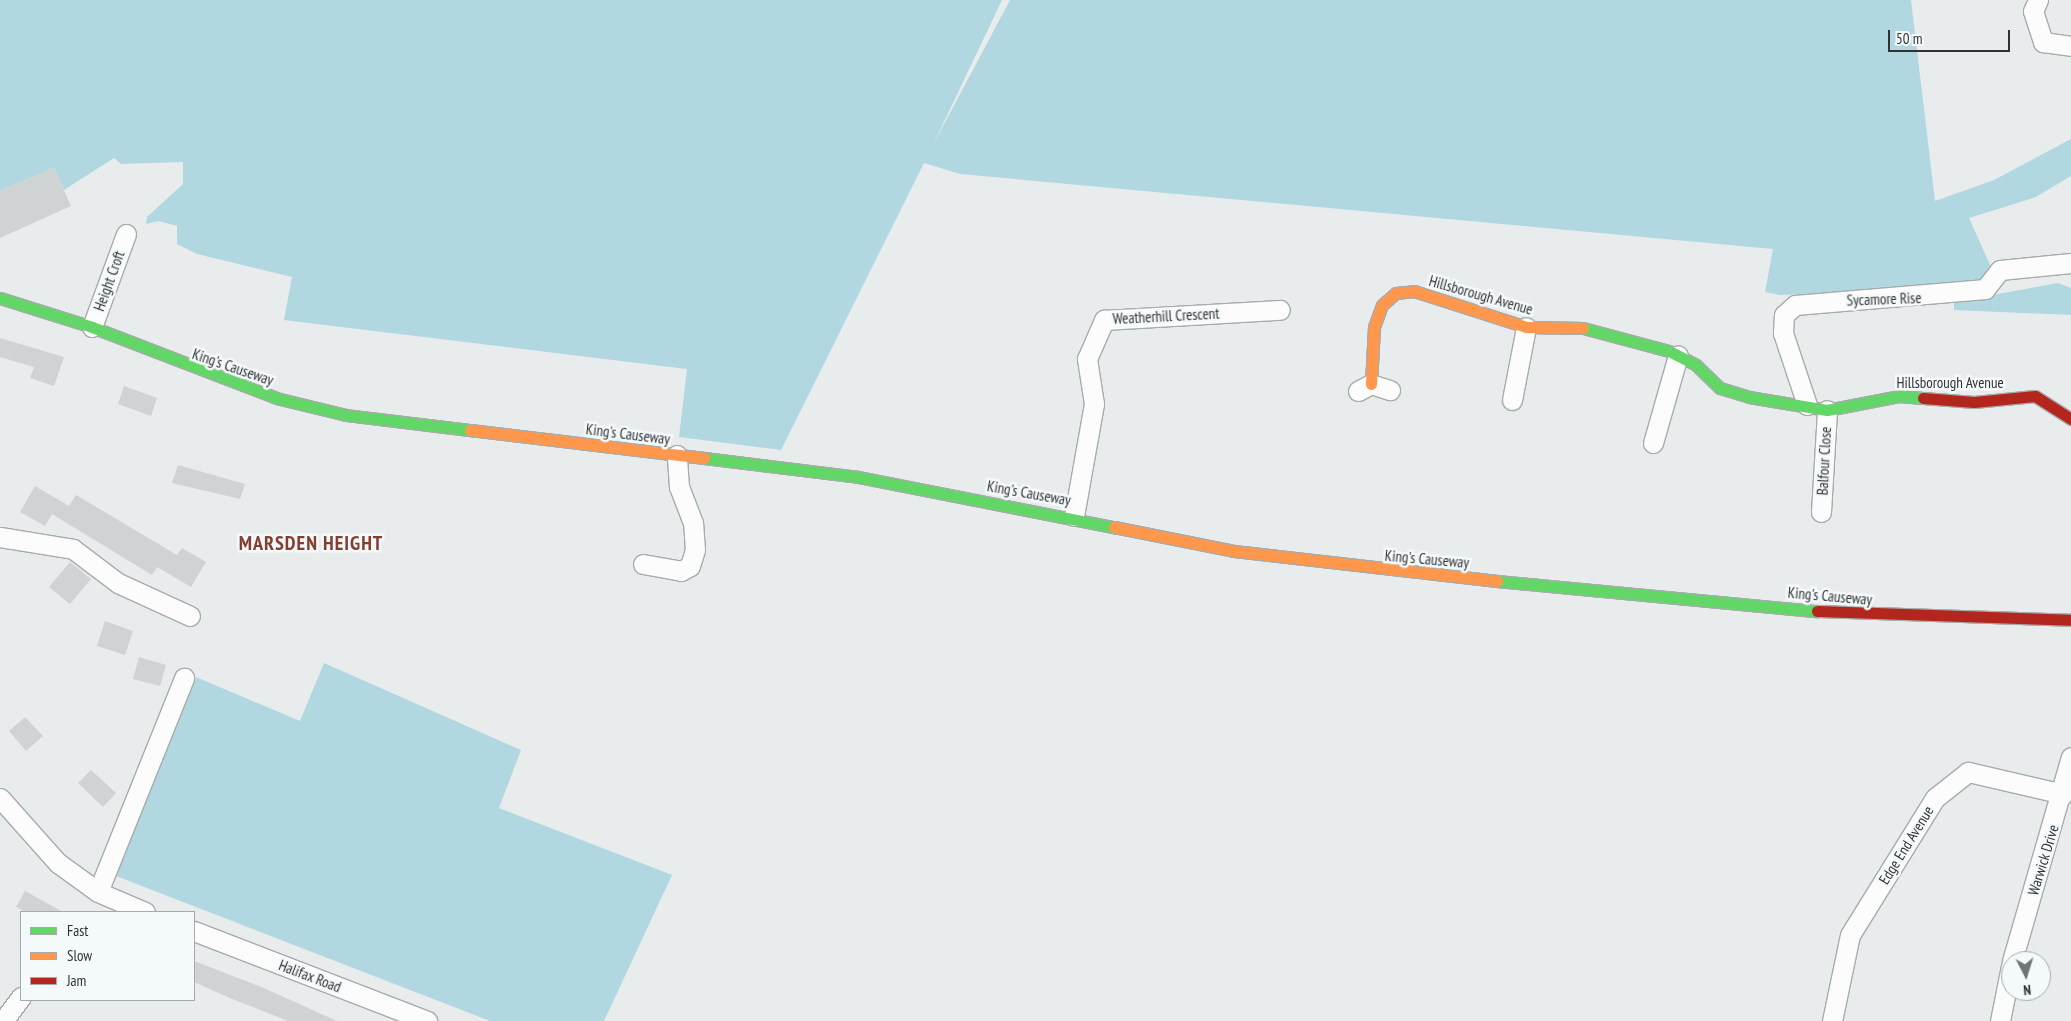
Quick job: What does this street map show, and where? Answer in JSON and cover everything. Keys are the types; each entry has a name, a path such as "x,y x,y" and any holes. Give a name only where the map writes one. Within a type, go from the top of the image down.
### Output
{"street":[{"path":"2038,0 2034,11 2043,42 2071,46"},
{"name":"Height Croft","path":"92,327 126,234"},
{"name":"Sycamore Rise","path":"1807,405 1783,333 1784,315 1795,305 1985,289 2000,270 2071,264"},
{"name":"Hillsborough Avenue","path":"1364,387 1374,327 1382,305 1396,294 1414,291 1526,327 1576,326 1678,355 1720,388 1749,397 1807,405 1827,410 1899,396 1974,402 2035,396 2071,419"},
{"name":"King's Causeway","path":"0,298 92,327 187,367 280,399 346,415 858,477 1074,516 1234,551 1357,568 1850,614 2071,620"},
{"name":"Weatherhill Crescent","path":"1074,516 1094,404 1087,359 1104,320 1280,310"},
{"path":"1512,400 1526,327"},
{"path":"1652,444 1678,355"},
{"path":"1364,387 1390,390"},
{"name":"Balfour Close","path":"1821,512 1827,410"},
{"path":"643,564 681,572 690,566 695,550 693,523 679,486 677,455"},
{"path":"0,537 72,549 118,583 190,616"},
{"path":"98,892 184,678"},
{"name":"Warwick Drive","path":"2015,951 2063,794 2071,757"},
{"name":"Edge End Avenue","path":"1832,1021 1850,935 1935,798 1968,772 2063,794"},
{"path":"0,798 58,863 98,892 137,911"},
{"name":"Halifax Road","path":"195,931 427,1021"},
{"path":"3,1021 20,997"},
{"path":"2000,1021 2004,1001"}],"shaded area":[{"path":"0,0 1002,0 933,145 1010,0 1911,0 1935,201 1994,180 2071,139 2071,176 2036,197 1969,218 1995,276 1929,290 1780,295 1765,292 1773,249 960,174 924,163 781,450 679,437 687,369 284,320 292,277 197,254 177,244 177,226 159,221 146,224 147,217 183,184 183,162 121,164 114,158 64,190 54,168 0,191"},
{"path":"2058,283 2071,288 2071,315 1954,310 1954,302"},
{"path":"324,663 521,750 499,808 672,875 604,1021 490,1021 116,876 196,677 300,721"}],"building":[{"path":"54,168 71,206 0,238 0,191"},
{"path":"0,338 64,357 54,386 30,378 34,367 0,357"},
{"path":"124,386 157,398 151,416 118,404"},
{"path":"178,465 245,484 240,499 172,483"},
{"path":"35,486 69,506 76,495 177,555 182,548 206,562 191,587 157,567 152,575 52,514 45,526 20,512"},
{"path":"70,562 91,579 70,604 49,587"},
{"path":"105,621 133,631 125,655 97,646"},
{"path":"139,657 166,665 160,686 133,679"},
{"path":"25,717 43,736 26,751 9,731"},
{"path":"91,770 116,793 103,807 78,783"},
{"path":"25,891 61,911 23,911 16,907"},
{"path":"195,961 266,989 337,1021 288,1021 195,982"}],"traffic: fast":[{"path":"0,298 92,327 280,399 346,415 470,430"},
{"path":"1583,328 1669,351 1696,365 1720,388 1749,397 1827,410 1899,396 1923,398"},
{"path":"704,458 858,477 1114,527"},
{"path":"1497,581 1817,611"}],"traffic: slow":[{"path":"1371,384 1374,327 1382,305 1396,293 1414,291 1526,327 1583,328"},
{"path":"470,430 704,458"},
{"path":"1114,527 1234,551 1497,581"}],"traffic: jam":[{"path":"1923,398 1974,402 2035,396 2071,419"},
{"path":"1817,611 2071,620"}],"district":[{"name":"MARSDEN HEIGHT","path":"311,543"}]}
